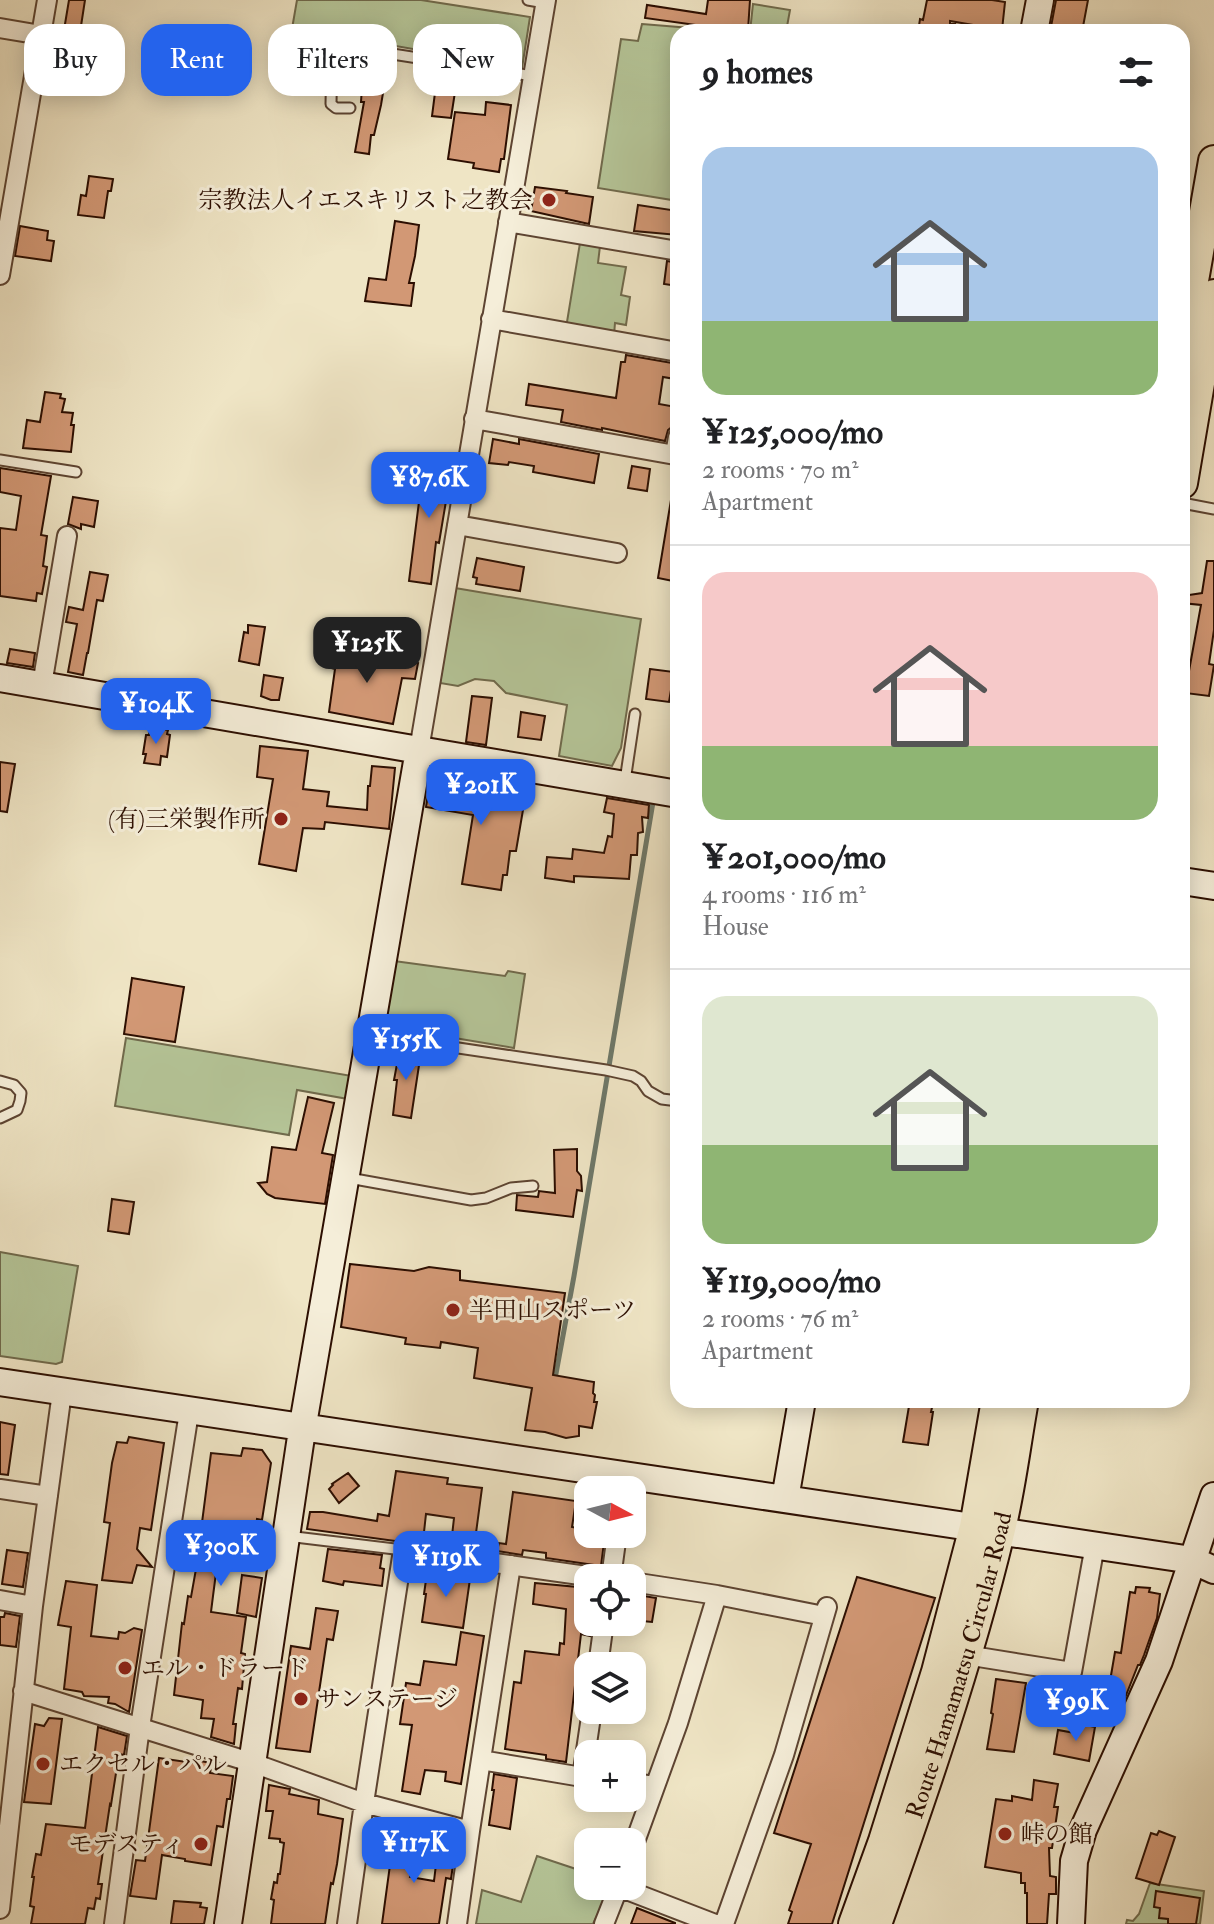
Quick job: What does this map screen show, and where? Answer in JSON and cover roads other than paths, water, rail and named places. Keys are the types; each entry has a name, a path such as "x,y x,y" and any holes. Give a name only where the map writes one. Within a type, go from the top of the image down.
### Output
{"main road":[{"path":"1190,298 1214,161"},
{"path":"1190,437 1214,300"},
{"name":"Route Hamamatsu Circular Road","path":"876,1924 915,1816 966,1655 988,1528 996,1408"},
{"name":"Route Hamamatsu Circular Road","path":"854,1924 988,1528 1021,1408"}],"street":[{"path":"43,24 47,0"},
{"path":"1036,24 1040,0"},
{"path":"228,1924 302,1430 533,76 540,1"},
{"path":"0,28 24,32"},
{"path":"0,275 31,96"},
{"path":"508,222 670,250"},
{"path":"491,319 670,351"},
{"path":"474,419 670,454"},
{"path":"457,525 617,553"},
{"path":"42,685 67,536"},
{"path":"0,678 670,793"},
{"path":"1190,882 1214,886"},
{"path":"0,1382 581,1476"},
{"path":"0,1909 33,1606 62,1392"},
{"path":"785,1499 801,1408"},
{"path":"114,1924 140,1727 189,1412"},
{"path":"646,1485 785,1499 988,1528 1203,1565"},
{"path":"0,1489 48,1496"},
{"path":"1071,1924 1074,1861 1083,1830 1203,1565 1214,1496"},
{"path":"966,1655 1072,1672 1095,1545"},
{"path":"347,1924 403,1550 574,1574"},
{"path":"457,1924 511,1565"},
{"path":"646,1584 825,1611 784,1755 724,1924"},
{"path":"640,1828 678,1723 717,1595"},
{"path":"0,1600 33,1606"},
{"path":"23,1691 253,1763 364,1803 470,1831"},
{"path":"481,1760 574,1775"},
{"path":"646,1785 655,1786"},
{"path":"646,1897 715,1924"},
{"path":"604,1924 614,1900"}],"lane":[{"path":"350,108 336,108 331,104 331,95 339,55 354,48 533,76"},
{"path":"0,460 76,472"},
{"path":"1190,504 1214,509"},
{"path":"624,785 635,714"},
{"path":"371,1032 609,1070 633,1076 648,1091 670,1100"},
{"path":"0,1081 14,1085 21,1093 17,1110 0,1118"},
{"path":"346,1178 471,1200 511,1188 533,1186"},
{"path":"287,1536 403,1550"}],"waterway":[{"path":"555,1379 653,802"}],"place":[{"name":"宗教法人イエスキリスト之教会","path":"549,200"},
{"name":"(有)三栄製作所","path":"281,819"},
{"name":"半田山スポーツ","path":"453,1310"},
{"name":"エル・ドラード","path":"125,1668"},
{"name":"サンステージ","path":"301,1699"},
{"name":"エクセル・パル","path":"43,1764"},
{"name":"峠の館","path":"1005,1834"},
{"name":"モデスティ","path":"201,1844"}]}
